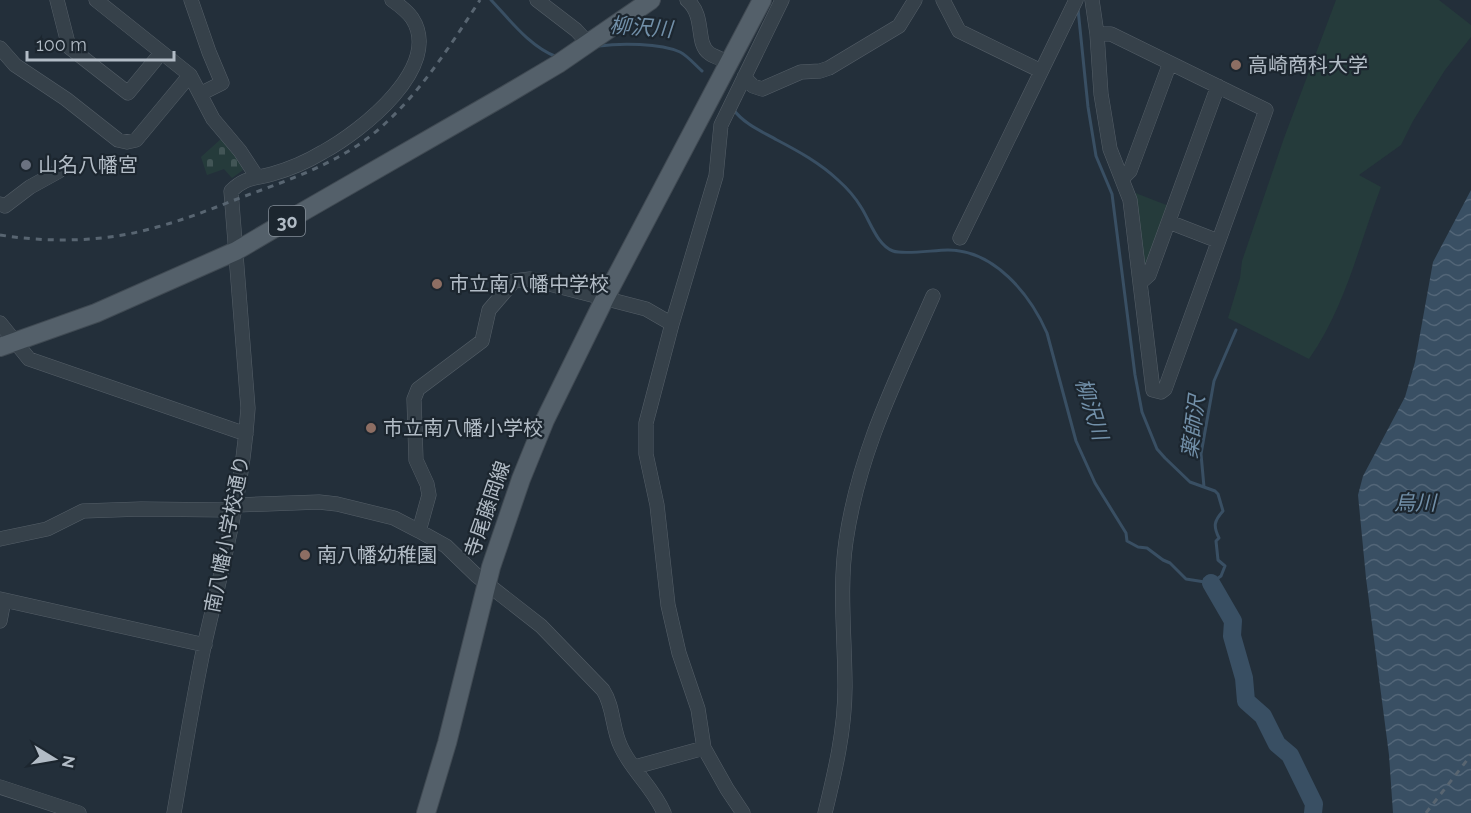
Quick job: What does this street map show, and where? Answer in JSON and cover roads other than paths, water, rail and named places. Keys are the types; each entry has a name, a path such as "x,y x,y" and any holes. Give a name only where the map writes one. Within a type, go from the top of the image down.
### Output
{"main road":[{"name":"30","path":"7,344 96,313 236,251 564,60 651,0"},
{"name":"寺尾藤岡線","path":"704,110 722,60 753,0"},
{"name":"寺尾藤岡線","path":"426,813 447,743 486,583 521,479 545,420 605,298 762,0"}],"street":[{"path":"57,0 69,47 128,93 161,53"},
{"path":"191,0 208,52 222,83 200,93"},
{"path":"105,3 161,53 190,75 213,119 240,151 257,177 273,174 295,165 346,138 388,100 409,76 418,55 417,30 412,18 392,0"},
{"path":"537,0 576,30 588,43"},
{"path":"687,0 698,14 703,46 708,52 722,60"},
{"path":"743,813 704,748 698,709 679,653 668,605 657,505 646,454 646,423 672,324 716,176 721,125 782,0"},
{"path":"744,76 753,86 762,89 801,72 829,68 899,26 915,0"},
{"path":"943,0 959,31 1041,71"},
{"path":"960,238 1076,0"},
{"path":"1092,0 1101,94 1110,149 1130,200 1153,390 1161,392 1167,384 1266,110 1111,34 1097,34"},
{"path":"0,48 15,65 66,99 118,140 127,142 136,140 190,75"},
{"path":"1123,178 1131,171 1170,63"},
{"path":"1140,283 1149,275 1218,86"},
{"path":"0,204 5,206 30,187 59,171"},
{"name":"南八幡小学校通り","path":"174,813 205,645 237,505 246,434 248,408 231,191 244,180 257,177"},
{"path":"1169,222 1218,241"},
{"path":"419,531 429,495 427,484 416,460 414,399 418,389 482,341 489,310 514,281 530,279 646,309 672,324"},
{"path":"825,813 838,757 845,689 842,604 845,543 850,516 860,472 876,425 933,296"},
{"path":"0,323 7,344 29,359 246,434"},
{"path":"0,539 46,529 83,511 228,510 237,505 319,502 394,518 446,546 486,583 541,626 603,690 608,698 619,745 658,799 664,813"},
{"path":"0,621 2,599 205,645"},
{"path":"635,767 704,748"},
{"path":"0,787 79,813"}],"water":[{"name":"烏川","path":"1471,190 1471,813 1393,813 1389,755 1366,578 1358,495 1363,476 1405,397 1415,362 1433,262"}],"waterway":[{"name":"柳沢川","path":"491,0 529,40 557,57"},
{"name":"柳沢川","path":"733,109 748,123 824,168 848,189 878,238 887,248 904,253 948,250 965,252 980,257 1008,277 1031,304 1047,333 1076,441 1095,483 1126,533 1127,541 1138,547 1147,548 1170,563 1186,579 1211,583 1221,576 1225,566 1218,560 1216,541 1219,538 1215,524 1223,511 1218,494 1190,482 1165,458 1157,449 1142,412 1135,375 1112,194 1096,156 1088,107 1078,9"},
{"name":"柳沢川","path":"599,46 640,44 672,49 689,58 702,71"},
{"name":"薬師沢","path":"1204,487 1201,454 1214,381 1236,330"},
{"name":"柳沢川","path":"1211,583 1233,621 1232,636 1244,678 1246,701 1263,716 1277,744 1290,755 1314,804 1313,813"}],"railway":[{"path":"0,235 79,240 138,232 207,211 317,168 360,144 389,120 431,72 480,0"},
{"path":"1426,813 1471,755"}],"place":[{"name":"高崎商科大学","path":"1236,65"},
{"name":"山名八幡宮","path":"26,165"},
{"name":"市立南八幡中学校","path":"437,284"},
{"name":"市立南八幡小学校","path":"371,428"},
{"name":"南八幡幼稚園","path":"305,555"}]}
